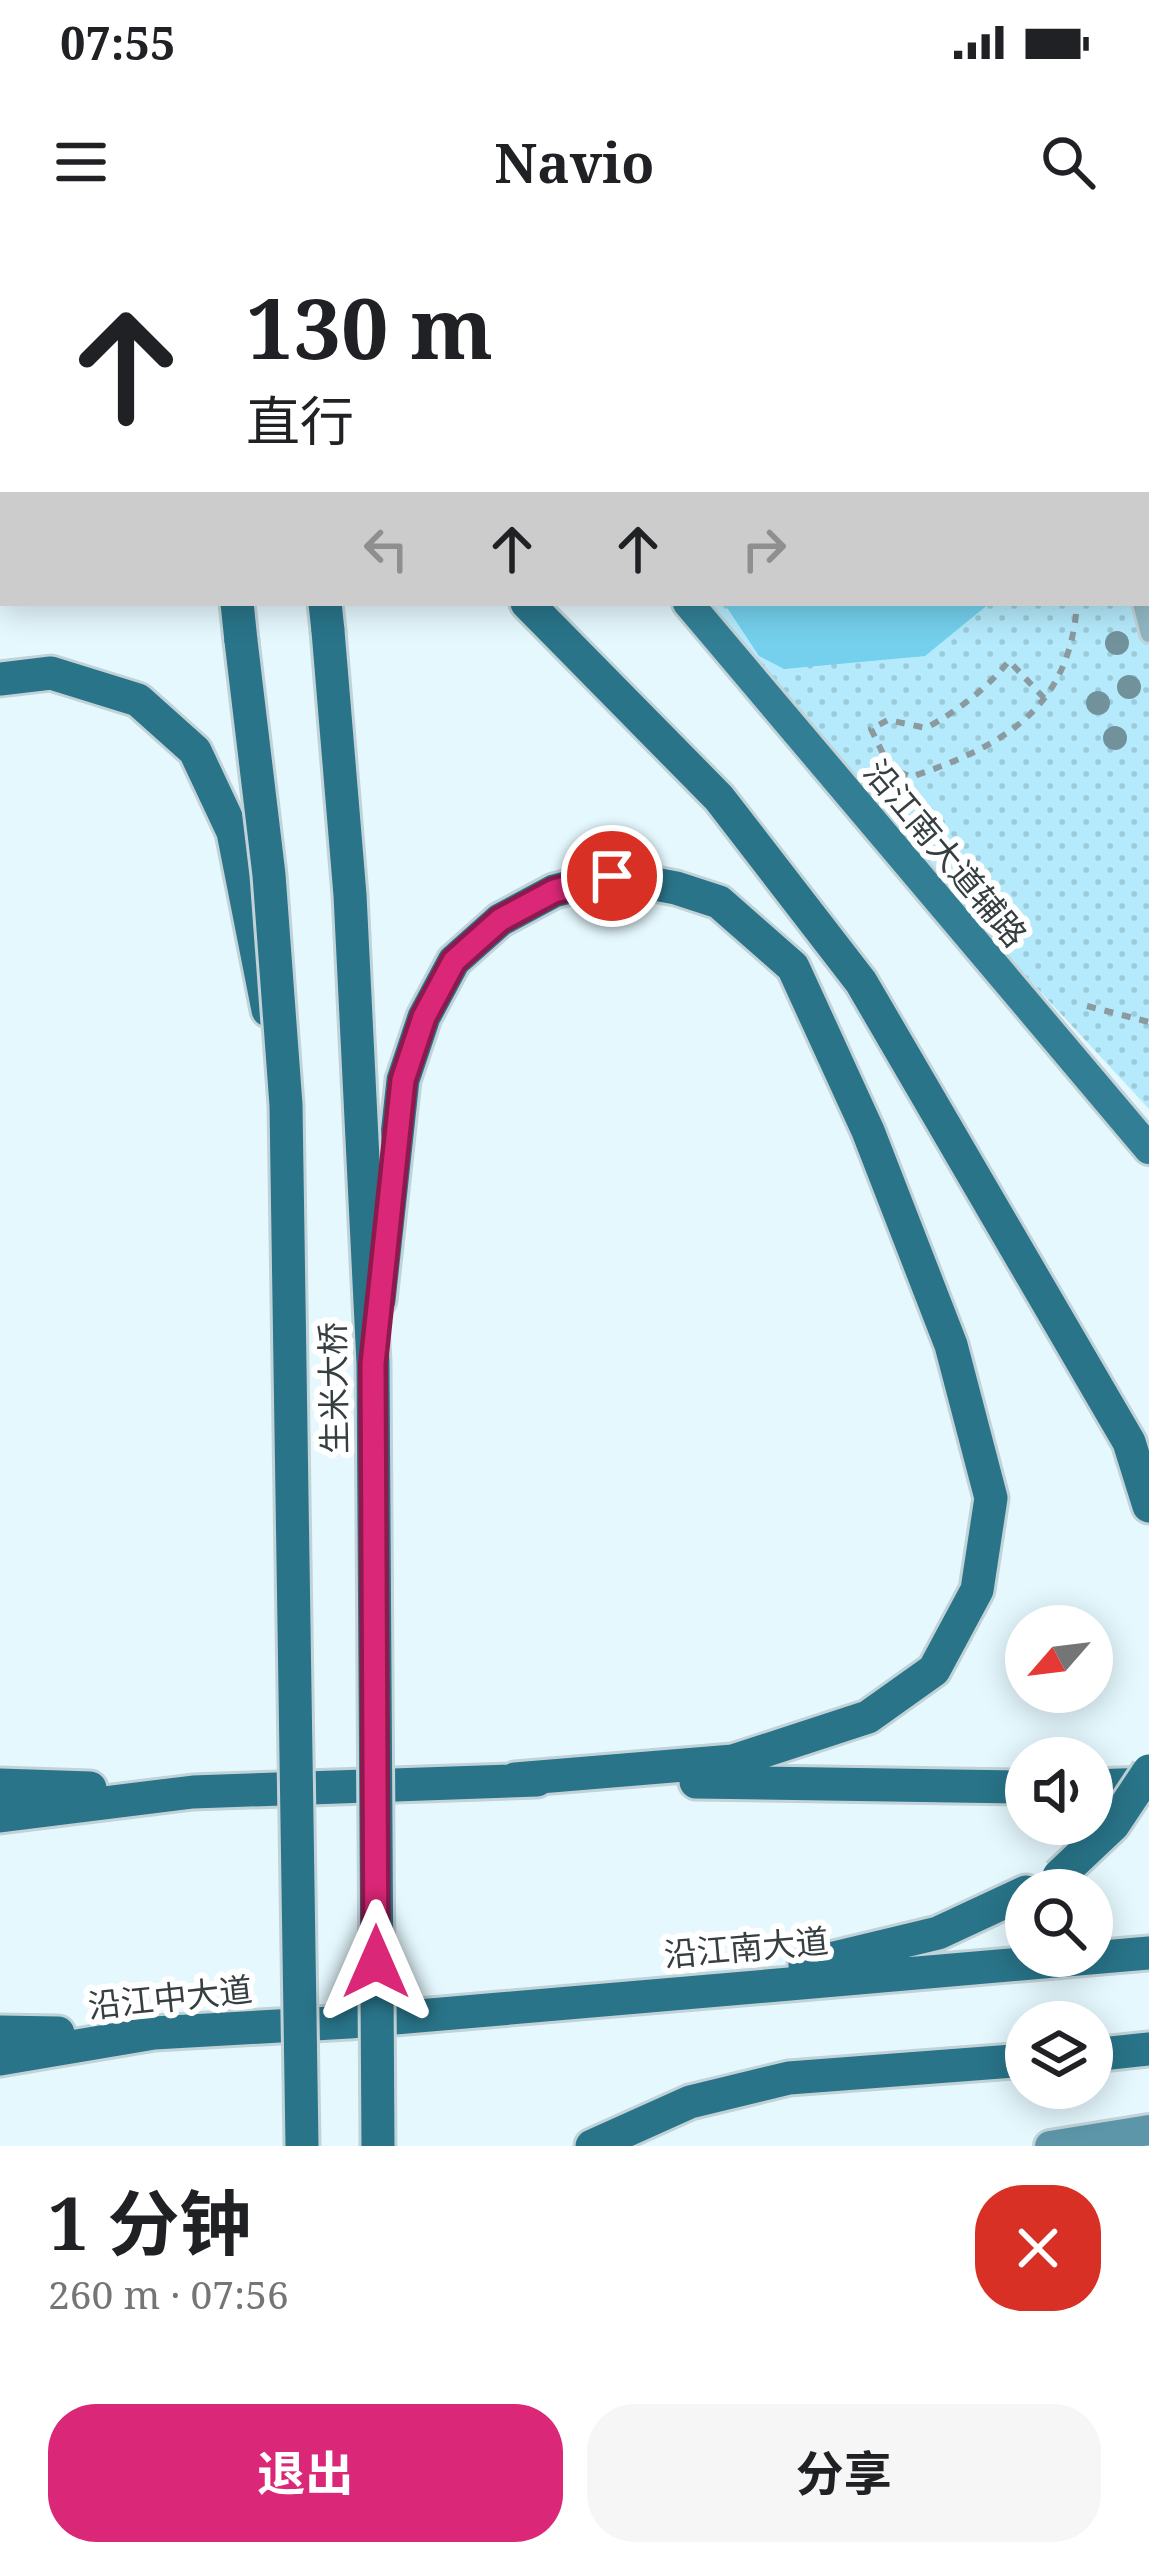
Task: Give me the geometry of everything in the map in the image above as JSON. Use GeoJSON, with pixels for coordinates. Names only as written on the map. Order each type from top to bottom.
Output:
{"type":"FeatureCollection","features":[{"type":"Feature","properties":{"kind":"highway","name":"生米大桥"},"geometry":{"type":"LineString","coordinates":[[237,606],[269,875],[286,1105],[302,2146]]}},
{"type":"Feature","properties":{"kind":"highway"},"geometry":{"type":"LineString","coordinates":[[530,606],[719,798],[860,982],[1129,1442],[1149,1506]]}},
{"type":"Feature","properties":{"kind":"highway","name":"生米大桥"},"geometry":{"type":"LineString","coordinates":[[326,617],[350,896],[373,1364],[378,2146]]}},
{"type":"Feature","properties":{"kind":"highway"},"geometry":{"type":"LineString","coordinates":[[0,679],[51,673],[138,700],[195,751],[233,832],[286,1105]]}},
{"type":"Feature","properties":{"kind":"highway"},"geometry":{"type":"LineString","coordinates":[[0,1785],[193,1792],[515,1779],[734,1761],[868,1717],[934,1670],[976,1590],[991,1498],[951,1345],[868,1131],[793,967],[718,902],[612,876],[554,891],[500,920],[454,961],[424,1017],[403,1080],[373,1364]]}},
{"type":"Feature","properties":{"kind":"highway"},"geometry":{"type":"LineString","coordinates":[[1040,1288],[1149,1429]]}},
{"type":"Feature","properties":{"kind":"highway"},"geometry":{"type":"LineString","coordinates":[[1059,1869],[1113,1825],[1149,1771]]}},
{"type":"Feature","properties":{"kind":"highway"},"geometry":{"type":"LineString","coordinates":[[515,1779],[1005,1787]]}},
{"type":"Feature","properties":{"kind":"highway"},"geometry":{"type":"LineString","coordinates":[[1113,1785],[1149,1784]]}},
{"type":"Feature","properties":{"kind":"highway"},"geometry":{"type":"LineString","coordinates":[[0,1816],[193,1792]]}},
{"type":"Feature","properties":{"kind":"highway"},"geometry":{"type":"LineString","coordinates":[[704,1990],[938,1933],[1005,1902]]}},
{"type":"Feature","properties":{"kind":"highway","name":"沿江南大道"},"geometry":{"type":"LineString","coordinates":[[350,2022],[1149,1953]]}},
{"type":"Feature","properties":{"kind":"highway","name":"沿江中大道"},"geometry":{"type":"LineString","coordinates":[[0,2059],[154,2033],[350,2022]]}},
{"type":"Feature","properties":{"kind":"highway"},"geometry":{"type":"LineString","coordinates":[[0,2032],[154,2033]]}},
{"type":"Feature","properties":{"kind":"highway"},"geometry":{"type":"LineString","coordinates":[[1113,2053],[1149,2050]]}},
{"type":"Feature","properties":{"kind":"highway"},"geometry":{"type":"LineString","coordinates":[[592,2146],[690,2102],[789,2078],[1005,2062]]}},
{"type":"Feature","properties":{"kind":"main road","name":"沿江南大道辅路"},"geometry":{"type":"LineString","coordinates":[[691,606],[1149,1149]]}},
{"type":"Feature","properties":{"kind":"main road"},"geometry":{"type":"LineString","coordinates":[[1050,2146],[1149,2130]]}},
{"type":"Feature","properties":{"kind":"path"},"geometry":{"type":"LineString","coordinates":[[1044,698],[1009,661],[961,709],[926,728],[887,720],[871,729],[890,768],[911,777],[956,762],[1007,735],[1044,698],[1066,665],[1077,606]]}},
{"type":"Feature","properties":{"kind":"path"},"geometry":{"type":"LineString","coordinates":[[1087,1006],[1149,1022]]}},
{"type":"Feature","properties":{"kind":"shaded area"},"geometry":{"type":"Polygon","coordinates":[[[711,606],[1149,606],[1149,1109],[913,854],[711,606]]]}},
{"type":"Feature","properties":{"kind":"shaded area"},"geometry":{"type":"Polygon","coordinates":[[[726,606],[986,606],[925,656],[784,669],[759,656],[726,606]]]}},
{"type":"Feature","properties":{"kind":"route"},"geometry":{"type":"LineString","coordinates":[[376,1962],[373,1364],[403,1080],[424,1017],[454,961],[500,920],[554,891],[612,876]]}}]}
